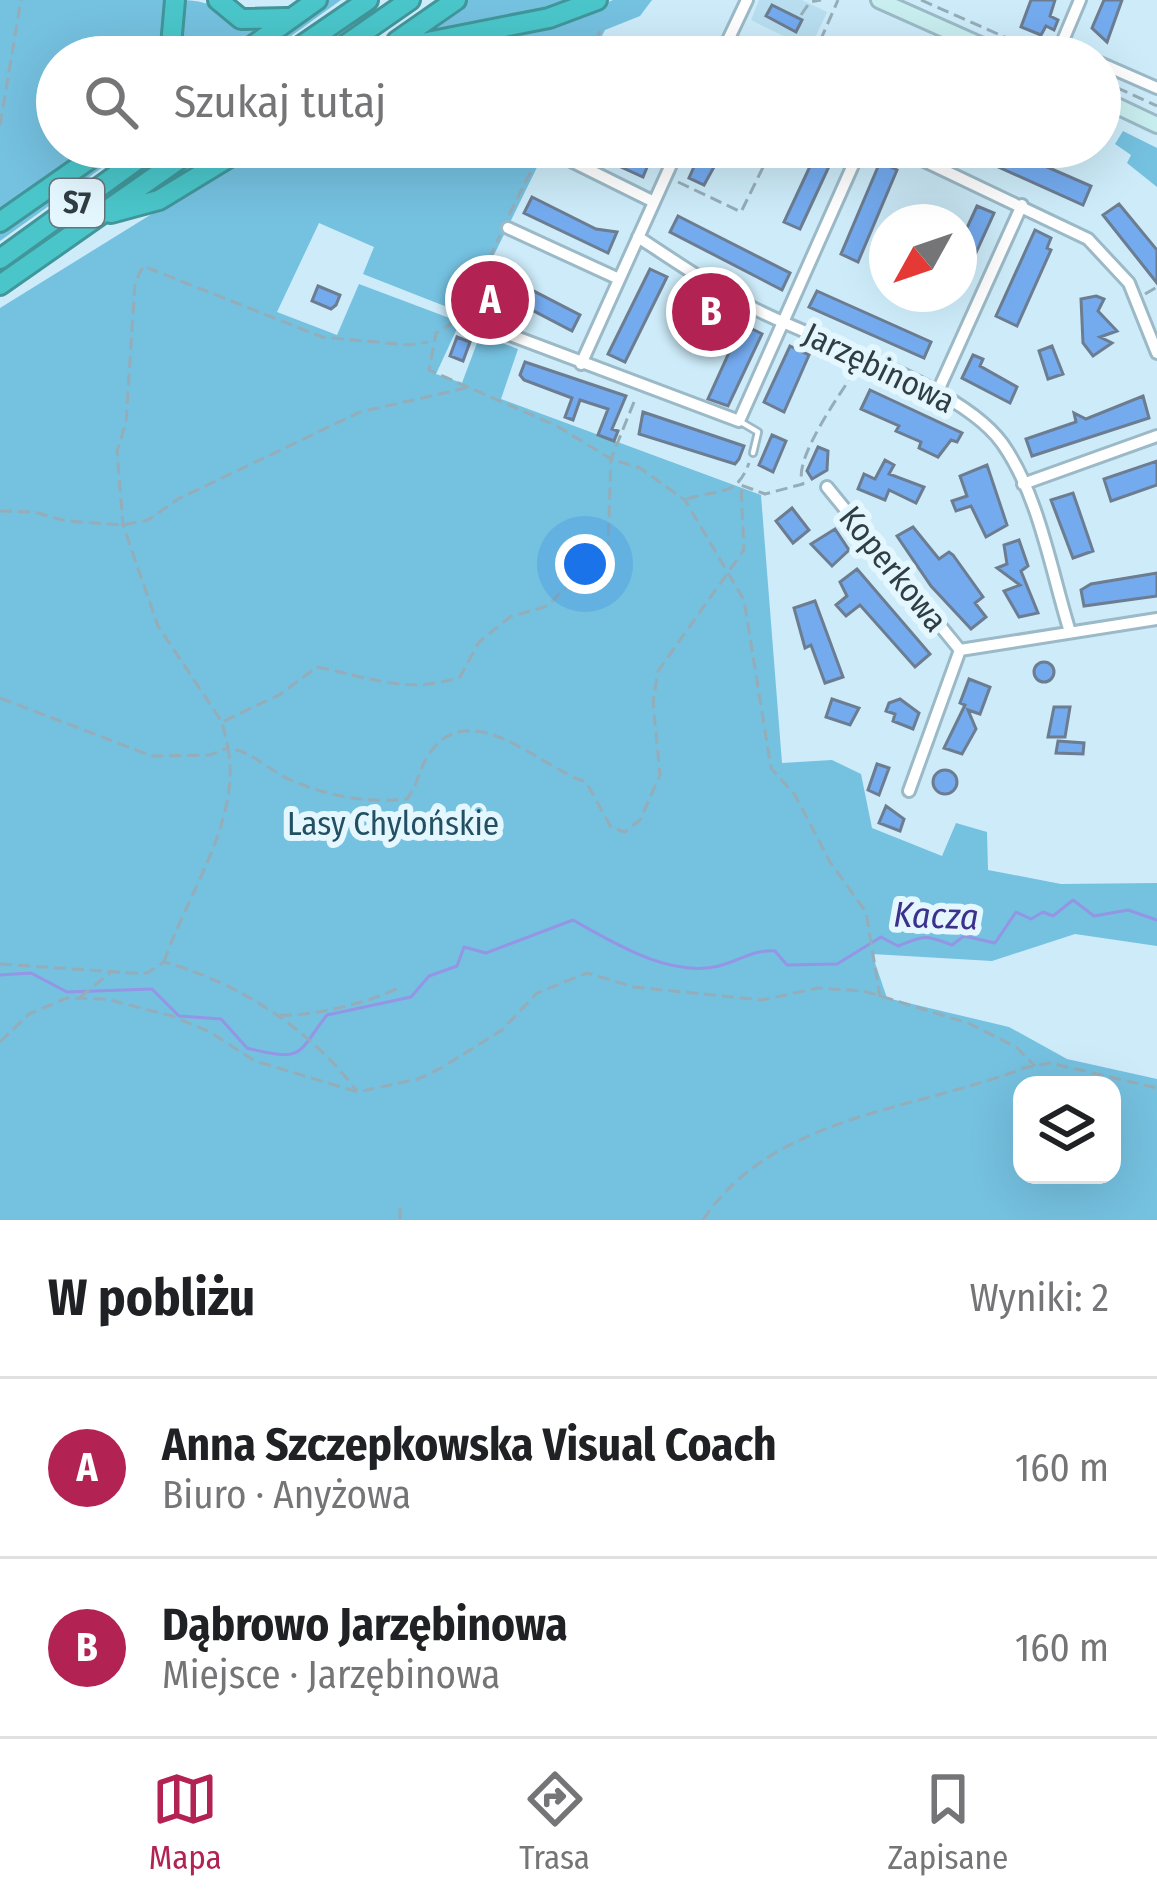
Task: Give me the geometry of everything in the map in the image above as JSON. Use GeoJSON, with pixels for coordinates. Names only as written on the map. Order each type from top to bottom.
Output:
{"type":"FeatureCollection","features":[{"type":"Feature","properties":{"kind":"highway"},"geometry":{"type":"LineString","coordinates":[[172,36],[175,0]]}},
{"type":"Feature","properties":{"kind":"highway"},"geometry":{"type":"LineString","coordinates":[[218,0],[241,20],[292,18]]}},
{"type":"Feature","properties":{"kind":"highway"},"geometry":{"type":"LineString","coordinates":[[267,36],[317,0]]}},
{"type":"Feature","properties":{"kind":"highway"},"geometry":{"type":"LineString","coordinates":[[316,36],[368,0]]}},
{"type":"Feature","properties":{"kind":"highway"},"geometry":{"type":"LineString","coordinates":[[358,36],[410,0]]}},
{"type":"Feature","properties":{"kind":"highway"},"geometry":{"type":"LineString","coordinates":[[404,36],[455,0]]}},
{"type":"Feature","properties":{"kind":"highway"},"geometry":{"type":"LineString","coordinates":[[464,36],[549,18],[597,0]]}},
{"type":"Feature","properties":{"kind":"highway"},"geometry":{"type":"LineString","coordinates":[[0,222],[77,168]]}},
{"type":"Feature","properties":{"kind":"highway","name":"S7"},"geometry":{"type":"LineString","coordinates":[[0,259],[126,168]]}},
{"type":"Feature","properties":{"kind":"highway"},"geometry":{"type":"LineString","coordinates":[[94,217],[165,168]]}},
{"type":"Feature","properties":{"kind":"highway","name":"S7"},"geometry":{"type":"LineString","coordinates":[[0,285],[94,217],[159,200],[212,168]]}},
{"type":"Feature","properties":{"kind":"street"},"geometry":{"type":"LineString","coordinates":[[730,36],[747,0]]}},
{"type":"Feature","properties":{"kind":"street"},"geometry":{"type":"LineString","coordinates":[[879,0],[960,36]]}},
{"type":"Feature","properties":{"kind":"street"},"geometry":{"type":"LineString","coordinates":[[1064,36],[1080,0]]}},
{"type":"Feature","properties":{"kind":"street"},"geometry":{"type":"LineString","coordinates":[[1121,72],[1157,88]]}},
{"type":"Feature","properties":{"kind":"street"},"geometry":{"type":"LineString","coordinates":[[1121,108],[1157,125]]}},
{"type":"Feature","properties":{"kind":"street"},"geometry":{"type":"LineString","coordinates":[[585,168],[654,202]]}},
{"type":"Feature","properties":{"kind":"street"},"geometry":{"type":"LineString","coordinates":[[581,364],[670,168]]}},
{"type":"Feature","properties":{"kind":"street"},"geometry":{"type":"LineString","coordinates":[[464,318],[739,421],[852,168]]}},
{"type":"Feature","properties":{"kind":"street"},"geometry":{"type":"LineString","coordinates":[[942,168],[1088,239],[1138,297],[1157,353]]}},
{"type":"Feature","properties":{"kind":"street"},"geometry":{"type":"LineString","coordinates":[[938,393],[1022,205]]}},
{"type":"Feature","properties":{"kind":"street"},"geometry":{"type":"LineString","coordinates":[[508,228],[619,279]]}},
{"type":"Feature","properties":{"kind":"street","name":"Jarzębinowa"},"geometry":{"type":"LineString","coordinates":[[638,237],[784,323],[938,393],[991,429],[1023,484],[1070,632]]}},
{"type":"Feature","properties":{"kind":"street"},"geometry":{"type":"LineString","coordinates":[[1023,484],[1157,436]]}},
{"type":"Feature","properties":{"kind":"street","name":"Koperkowa"},"geometry":{"type":"LineString","coordinates":[[827,487],[960,650]]}},
{"type":"Feature","properties":{"kind":"street","name":"Koperkowa"},"geometry":{"type":"LineString","coordinates":[[960,650],[1157,619]]}},
{"type":"Feature","properties":{"kind":"street","name":"Koperkowa"},"geometry":{"type":"LineString","coordinates":[[909,790],[960,650]]}},
{"type":"Feature","properties":{"kind":"lane"},"geometry":{"type":"LineString","coordinates":[[739,421],[758,432],[753,453]]}},
{"type":"Feature","properties":{"kind":"path"},"geometry":{"type":"LineString","coordinates":[[0,124],[21,0]]}},
{"type":"Feature","properties":{"kind":"path"},"geometry":{"type":"LineString","coordinates":[[801,15],[810,2],[820,0]]}},
{"type":"Feature","properties":{"kind":"path"},"geometry":{"type":"LineString","coordinates":[[823,36],[838,0]]}},
{"type":"Feature","properties":{"kind":"path"},"geometry":{"type":"LineString","coordinates":[[921,0],[1013,36]]}},
{"type":"Feature","properties":{"kind":"path"},"geometry":{"type":"LineString","coordinates":[[598,36],[600,32]]}},
{"type":"Feature","properties":{"kind":"path"},"geometry":{"type":"LineString","coordinates":[[1121,90],[1157,106]]}},
{"type":"Feature","properties":{"kind":"path"},"geometry":{"type":"LineString","coordinates":[[666,176],[741,212],[763,168]]}},
{"type":"Feature","properties":{"kind":"path"},"geometry":{"type":"LineString","coordinates":[[0,964],[147,973],[164,962],[220,832],[230,788],[222,722],[158,626],[123,525],[117,451],[126,423],[135,283],[142,266],[322,337],[408,345],[433,341],[464,318]]}},
{"type":"Feature","properties":{"kind":"path"},"geometry":{"type":"LineString","coordinates":[[1138,297],[1157,287]]}},
{"type":"Feature","properties":{"kind":"path"},"geometry":{"type":"LineString","coordinates":[[426,379],[433,341]]}},
{"type":"Feature","properties":{"kind":"path"},"geometry":{"type":"LineString","coordinates":[[827,487],[812,491],[803,484],[798,468],[863,358]]}},
{"type":"Feature","properties":{"kind":"path"},"geometry":{"type":"LineString","coordinates":[[429,370],[557,426],[610,459],[640,468],[685,500],[744,600],[755,644],[771,768],[795,795],[830,862],[866,912],[880,997]]}},
{"type":"Feature","properties":{"kind":"path"},"geometry":{"type":"LineString","coordinates":[[222,722],[279,695],[316,667],[391,687],[432,687],[460,677],[479,642],[511,617],[547,606],[608,546],[610,459],[641,385]]}},
{"type":"Feature","properties":{"kind":"path"},"geometry":{"type":"LineString","coordinates":[[0,511],[123,525],[148,520],[215,480],[360,412],[468,388]]}},
{"type":"Feature","properties":{"kind":"path"},"geometry":{"type":"LineString","coordinates":[[0,698],[152,755],[242,750],[293,782],[355,802],[407,800],[428,755],[447,738],[478,729],[508,739],[560,774],[586,782],[611,827],[625,832],[640,820],[660,775],[653,702],[658,671],[744,550],[741,485],[753,453]]}},
{"type":"Feature","properties":{"kind":"path"},"geometry":{"type":"LineString","coordinates":[[685,500],[741,485],[765,494],[803,484]]}},
{"type":"Feature","properties":{"kind":"path"},"geometry":{"type":"LineString","coordinates":[[164,962],[209,975],[278,1015],[327,1053],[358,1092]]}},
{"type":"Feature","properties":{"kind":"path"},"geometry":{"type":"LineString","coordinates":[[0,1042],[28,1014],[79,998],[112,971]]}},
{"type":"Feature","properties":{"kind":"path"},"geometry":{"type":"LineString","coordinates":[[79,998],[172,1016],[210,1032],[255,1061],[358,1092],[418,1079],[479,1047],[536,993],[576,974],[634,986],[762,1000],[818,988],[880,997],[1001,1039],[1035,1066]]}},
{"type":"Feature","properties":{"kind":"path"},"geometry":{"type":"LineString","coordinates":[[278,1015],[304,1017],[336,1004],[371,1002],[398,988]]}},
{"type":"Feature","properties":{"kind":"path"},"geometry":{"type":"LineString","coordinates":[[703,1220],[746,1174],[811,1136],[1035,1066],[1050,1063],[1157,1088]]}},
{"type":"Feature","properties":{"kind":"path"},"geometry":{"type":"LineString","coordinates":[[400,1208],[400,1220]]}},
{"type":"Feature","properties":{"kind":"shaded area"},"geometry":{"type":"Polygon","coordinates":[[[759,0],[802,0],[827,12],[816,36],[784,36],[751,20],[759,0]]]}},
{"type":"Feature","properties":{"kind":"green space"},"geometry":{"type":"Polygon","coordinates":[[[0,0],[169,0],[166,36],[36,36],[36,168],[63,168],[0,213],[0,0]]]}},
{"type":"Feature","properties":{"kind":"green space"},"geometry":{"type":"Polygon","coordinates":[[[180,0],[215,7],[264,31],[257,36],[177,36],[180,0]]]}},
{"type":"Feature","properties":{"kind":"green space"},"geometry":{"type":"Polygon","coordinates":[[[326,0],[341,0],[291,36],[275,36],[326,0]]]}},
{"type":"Feature","properties":{"kind":"green space"},"geometry":{"type":"Polygon","coordinates":[[[465,0],[580,0],[419,36],[465,0]]]}},
{"type":"Feature","properties":{"kind":"green space"},"geometry":{"type":"Polygon","coordinates":[[[613,0],[652,0],[640,16],[605,30],[602,36],[500,36],[554,25],[613,0]]]}},
{"type":"Feature","properties":{"kind":"green space"},"geometry":{"type":"Polygon","coordinates":[[[1123,131],[1157,148],[1157,187],[1127,163],[1131,155],[1121,148],[1123,131]]]}},
{"type":"Feature","properties":{"kind":"green space"},"geometry":{"type":"Polygon","coordinates":[[[89,168],[102,168],[0,241],[0,231],[89,168]]]}},
{"type":"Feature","properties":{"kind":"green space"},"geometry":{"type":"Polygon","coordinates":[[[142,168],[151,168],[0,274],[0,267],[142,168]]]}},
{"type":"Feature","properties":{"kind":"green space","name":"Lasy Chylońskie"},"geometry":{"type":"Polygon","coordinates":[[[226,168],[537,168],[465,314],[363,274],[374,247],[319,223],[277,312],[337,335],[359,284],[460,322],[436,374],[462,383],[480,335],[518,349],[501,399],[761,495],[782,763],[832,760],[861,774],[872,828],[942,856],[956,823],[987,832],[988,870],[1061,884],[1157,883],[1157,946],[1075,934],[992,961],[872,954],[887,998],[1009,1027],[1067,1059],[1157,1079],[1157,1220],[0,1220],[0,308],[226,168]]]}},
{"type":"Feature","properties":{"kind":"building"},"geometry":{"type":"Polygon","coordinates":[[[1031,0],[1055,0],[1050,16],[1058,20],[1054,30],[1046,26],[1041,35],[1021,27],[1031,0]]]}},
{"type":"Feature","properties":{"kind":"building"},"geometry":{"type":"Polygon","coordinates":[[[1104,0],[1122,0],[1109,36],[1101,36],[1092,28],[1104,0]]]}},
{"type":"Feature","properties":{"kind":"building"},"geometry":{"type":"Polygon","coordinates":[[[772,5],[802,20],[796,32],[766,16],[772,5]]]}},
{"type":"Feature","properties":{"kind":"building"},"geometry":{"type":"Polygon","coordinates":[[[623,168],[647,168],[643,177],[623,168]]]}},
{"type":"Feature","properties":{"kind":"building"},"geometry":{"type":"Polygon","coordinates":[[[693,168],[713,168],[704,185],[689,178],[693,168]]]}},
{"type":"Feature","properties":{"kind":"building"},"geometry":{"type":"Polygon","coordinates":[[[809,168],[828,168],[800,229],[784,222],[809,168]]]}},
{"type":"Feature","properties":{"kind":"building"},"geometry":{"type":"Polygon","coordinates":[[[877,168],[893,168],[897,170],[883,204],[869,204],[869,236],[858,262],[841,254],[877,168]]]}},
{"type":"Feature","properties":{"kind":"building"},"geometry":{"type":"Polygon","coordinates":[[[1001,168],[1049,168],[1091,186],[1083,205],[1001,168]]]}},
{"type":"Feature","properties":{"kind":"building"},"geometry":{"type":"Polygon","coordinates":[[[532,197],[596,229],[617,232],[608,253],[524,213],[532,197]]]}},
{"type":"Feature","properties":{"kind":"building"},"geometry":{"type":"Polygon","coordinates":[[[1119,204],[1157,250],[1157,283],[1103,215],[1119,204]]]}},
{"type":"Feature","properties":{"kind":"building"},"geometry":{"type":"Polygon","coordinates":[[[977,206],[994,213],[977,250],[977,206]]]}},
{"type":"Feature","properties":{"kind":"building"},"geometry":{"type":"Polygon","coordinates":[[[678,216],[790,273],[782,290],[670,232],[678,216]]]}},
{"type":"Feature","properties":{"kind":"building"},"geometry":{"type":"Polygon","coordinates":[[[1035,230],[1051,238],[1047,248],[1051,250],[1017,326],[996,316],[1035,230]]]}},
{"type":"Feature","properties":{"kind":"building"},"geometry":{"type":"Polygon","coordinates":[[[650,269],[667,277],[625,362],[608,354],[650,269]]]}},
{"type":"Feature","properties":{"kind":"building"},"geometry":{"type":"Polygon","coordinates":[[[497,272],[580,315],[572,331],[490,288],[497,272]]]}},
{"type":"Feature","properties":{"kind":"building"},"geometry":{"type":"Polygon","coordinates":[[[318,286],[340,295],[331,309],[312,301],[318,286]]]}},
{"type":"Feature","properties":{"kind":"building"},"geometry":{"type":"Polygon","coordinates":[[[817,291],[931,342],[924,358],[809,307],[817,291]]]}},
{"type":"Feature","properties":{"kind":"building"},"geometry":{"type":"Polygon","coordinates":[[[1081,299],[1104,299],[1098,311],[1117,331],[1100,337],[1112,343],[1093,356],[1083,343],[1081,299]]]}},
{"type":"Feature","properties":{"kind":"building"},"geometry":{"type":"Polygon","coordinates":[[[742,324],[762,334],[728,406],[708,399],[742,324]]]}},
{"type":"Feature","properties":{"kind":"building"},"geometry":{"type":"Polygon","coordinates":[[[457,337],[470,342],[463,361],[450,356],[457,337]]]}},
{"type":"Feature","properties":{"kind":"building"},"geometry":{"type":"Polygon","coordinates":[[[790,346],[809,355],[784,412],[764,402],[790,346]]]}},
{"type":"Feature","properties":{"kind":"building"},"geometry":{"type":"Polygon","coordinates":[[[1052,346],[1063,374],[1048,379],[1039,351],[1052,346]]]}},
{"type":"Feature","properties":{"kind":"building"},"geometry":{"type":"Polygon","coordinates":[[[973,355],[983,359],[980,366],[1017,387],[1010,403],[962,378],[973,355]]]}},
{"type":"Feature","properties":{"kind":"building"},"geometry":{"type":"Polygon","coordinates":[[[525,362],[626,396],[612,429],[618,431],[614,441],[598,435],[608,409],[580,400],[573,420],[565,417],[572,398],[524,380],[520,375],[525,362]]]}},
{"type":"Feature","properties":{"kind":"building"},"geometry":{"type":"Polygon","coordinates":[[[870,390],[962,433],[938,457],[919,448],[921,442],[896,431],[899,426],[861,409],[870,390]]]}},
{"type":"Feature","properties":{"kind":"building"},"geometry":{"type":"Polygon","coordinates":[[[1143,396],[1149,418],[1032,456],[1026,439],[1076,422],[1074,413],[1086,419],[1143,396]]]}},
{"type":"Feature","properties":{"kind":"building"},"geometry":{"type":"Polygon","coordinates":[[[643,412],[744,446],[739,459],[735,464],[639,434],[643,412]]]}},
{"type":"Feature","properties":{"kind":"building"},"geometry":{"type":"Polygon","coordinates":[[[772,435],[786,441],[773,472],[759,465],[772,435]]]}},
{"type":"Feature","properties":{"kind":"building"},"geometry":{"type":"Polygon","coordinates":[[[818,447],[828,451],[827,470],[812,479],[807,471],[818,447]]]}},
{"type":"Feature","properties":{"kind":"building"},"geometry":{"type":"Polygon","coordinates":[[[885,460],[894,465],[889,474],[924,487],[916,503],[889,490],[885,500],[858,489],[864,474],[875,479],[885,460]]]}},
{"type":"Feature","properties":{"kind":"building"},"geometry":{"type":"Polygon","coordinates":[[[1157,461],[1157,485],[1111,501],[1104,479],[1157,461]]]}},
{"type":"Feature","properties":{"kind":"building"},"geometry":{"type":"Polygon","coordinates":[[[987,465],[1007,525],[986,537],[971,506],[956,511],[952,501],[967,496],[960,476],[987,465]]]}},
{"type":"Feature","properties":{"kind":"building"},"geometry":{"type":"Polygon","coordinates":[[[1073,493],[1093,551],[1073,558],[1051,500],[1073,493]]]}},
{"type":"Feature","properties":{"kind":"building"},"geometry":{"type":"Polygon","coordinates":[[[792,508],[809,530],[793,543],[776,521],[792,508]]]}},
{"type":"Feature","properties":{"kind":"building"},"geometry":{"type":"Polygon","coordinates":[[[913,527],[939,559],[949,552],[953,555],[983,597],[975,603],[986,617],[971,629],[931,586],[897,536],[913,527]]]}},
{"type":"Feature","properties":{"kind":"building"},"geometry":{"type":"Polygon","coordinates":[[[835,529],[849,550],[832,566],[811,544],[835,529]]]}},
{"type":"Feature","properties":{"kind":"building"},"geometry":{"type":"Polygon","coordinates":[[[1019,540],[1028,566],[1021,571],[1038,613],[1019,617],[1004,591],[1020,585],[997,568],[1007,564],[1004,545],[1019,540]]]}},
{"type":"Feature","properties":{"kind":"building"},"geometry":{"type":"Polygon","coordinates":[[[857,569],[930,654],[915,667],[860,605],[846,616],[836,605],[847,596],[840,582],[857,569]]]}},
{"type":"Feature","properties":{"kind":"building"},"geometry":{"type":"Polygon","coordinates":[[[1157,573],[1157,596],[1084,606],[1081,590],[1091,584],[1157,573]]]}},
{"type":"Feature","properties":{"kind":"building"},"geometry":{"type":"Polygon","coordinates":[[[815,601],[843,677],[825,683],[811,645],[805,648],[794,608],[815,601]]]}},
{"type":"Feature","properties":{"kind":"building"},"geometry":{"type":"Polygon","coordinates":[[[1044,662],[1054,672],[1044,682],[1034,672],[1044,662]]]}},
{"type":"Feature","properties":{"kind":"building"},"geometry":{"type":"Polygon","coordinates":[[[969,679],[990,687],[980,714],[968,710],[976,729],[962,754],[944,748],[965,705],[960,703],[969,679]]]}},
{"type":"Feature","properties":{"kind":"building"},"geometry":{"type":"Polygon","coordinates":[[[832,699],[859,708],[850,725],[826,717],[832,699]]]}},
{"type":"Feature","properties":{"kind":"building"},"geometry":{"type":"Polygon","coordinates":[[[900,699],[919,713],[913,729],[893,721],[895,714],[886,711],[889,703],[900,699]]]}},
{"type":"Feature","properties":{"kind":"building"},"geometry":{"type":"Polygon","coordinates":[[[1054,707],[1070,707],[1065,737],[1048,737],[1054,707]]]}},
{"type":"Feature","properties":{"kind":"building"},"geometry":{"type":"Polygon","coordinates":[[[1058,741],[1084,743],[1083,754],[1056,753],[1058,741]]]}},
{"type":"Feature","properties":{"kind":"building"},"geometry":{"type":"Polygon","coordinates":[[[877,764],[889,768],[879,795],[868,790],[877,764]]]}},
{"type":"Feature","properties":{"kind":"building"},"geometry":{"type":"Polygon","coordinates":[[[945,770],[954,773],[954,791],[945,794],[936,791],[933,782],[936,773],[945,770]]]}},
{"type":"Feature","properties":{"kind":"building"},"geometry":{"type":"Polygon","coordinates":[[[886,806],[904,819],[900,831],[879,823],[886,806]]]}},
{"type":"Feature","properties":{"kind":"waterway","name":"Kacza"},"geometry":{"type":"LineString","coordinates":[[0,975],[31,973],[67,992],[152,989],[179,1016],[221,1019],[247,1048],[280,1055],[298,1051],[327,1015],[411,997],[429,976],[457,966],[464,947],[486,953],[573,920],[643,956],[700,968],[767,951],[775,951],[787,965],[837,964],[881,937],[898,946],[924,938],[952,945],[964,936],[995,943],[1016,912],[1031,919],[1043,912],[1053,916],[1073,900],[1094,916],[1128,910],[1157,920]]}},
{"type":"Feature","properties":{"kind":"place","name":"Anna Szczepkowska Visual Coach"},"geometry":{"type":"Point","coordinates":[490,300]}},
{"type":"Feature","properties":{"kind":"place","name":"Dąbrowo Jarzębinowa"},"geometry":{"type":"Point","coordinates":[711,312]}}]}
